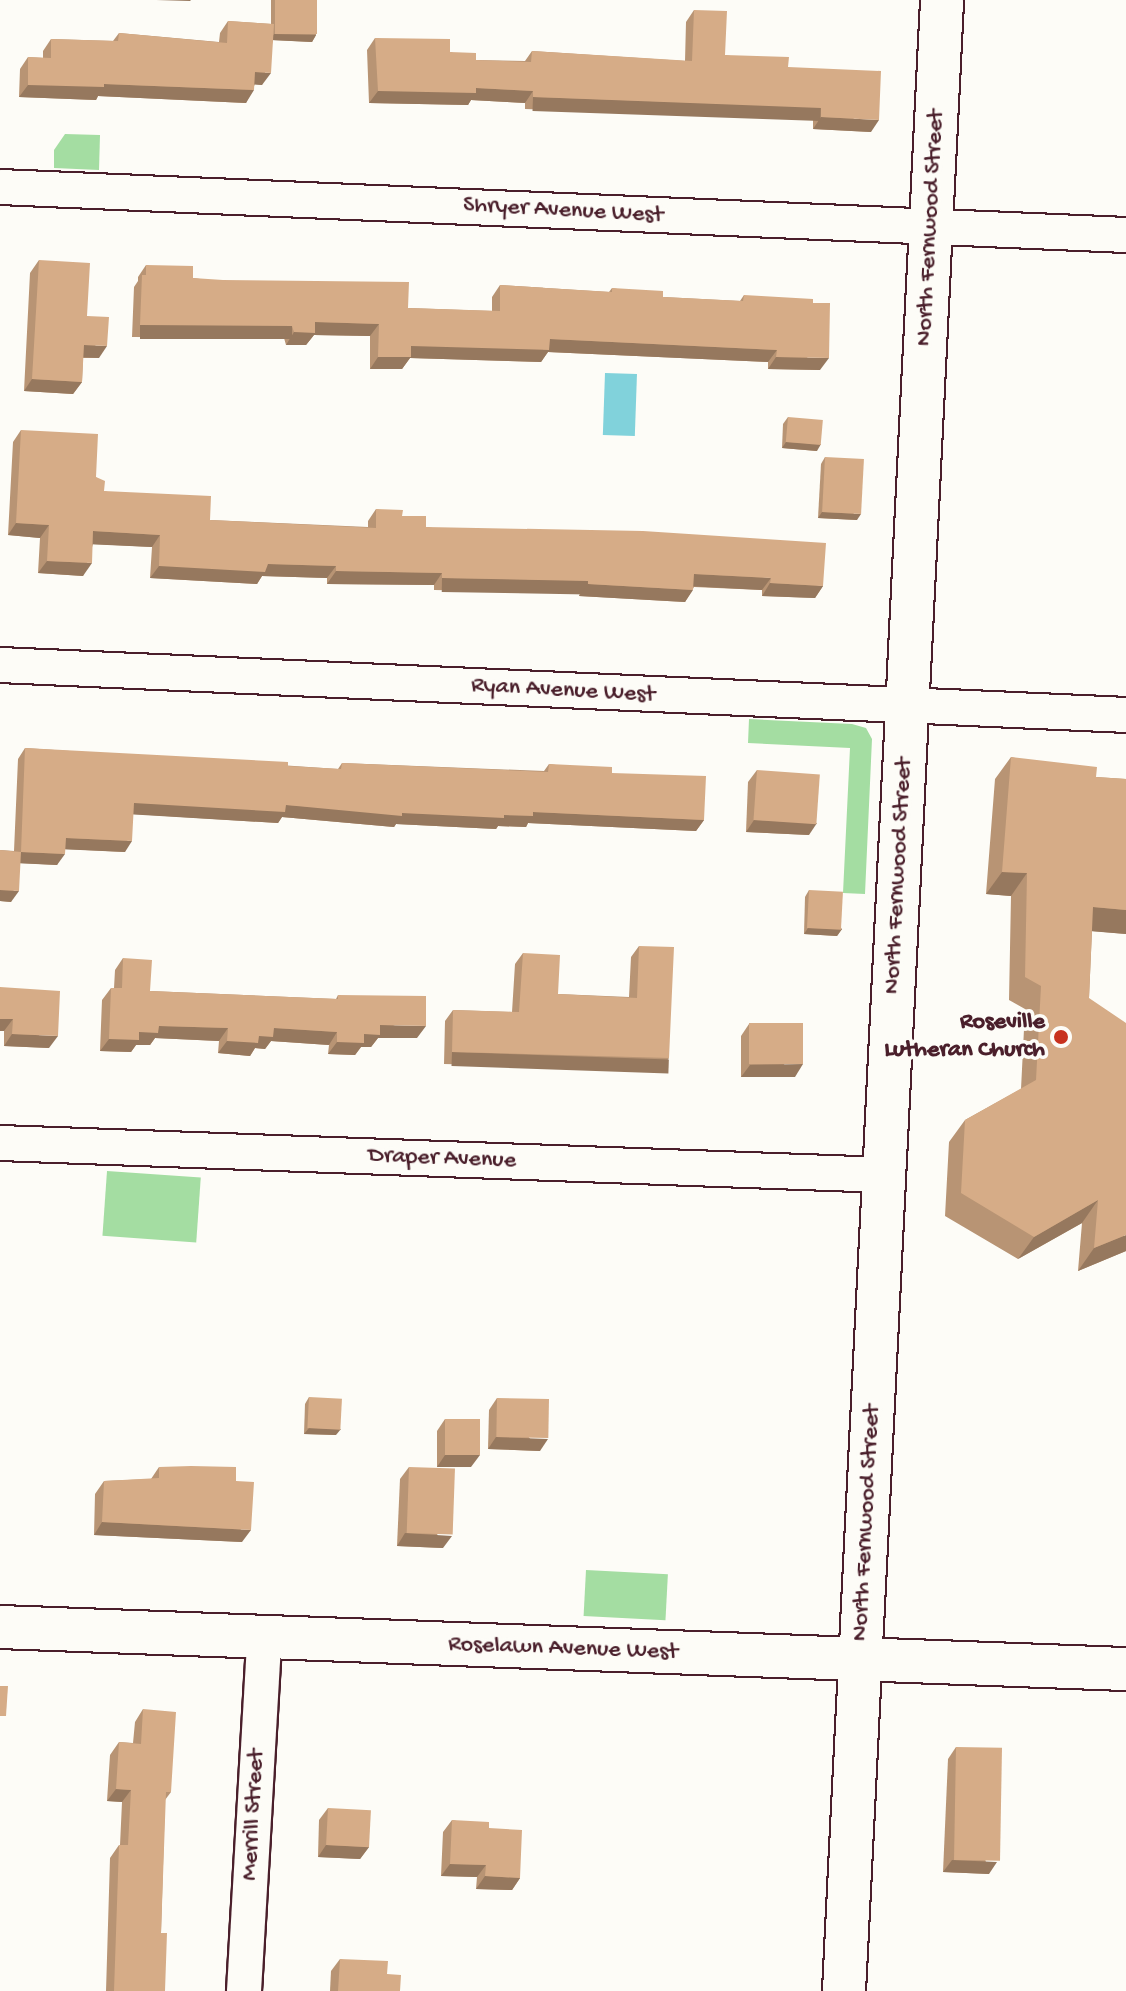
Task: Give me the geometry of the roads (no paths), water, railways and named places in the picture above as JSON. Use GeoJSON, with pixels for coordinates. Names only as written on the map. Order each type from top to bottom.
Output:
{"type":"FeatureCollection","features":[{"type":"Feature","properties":{"kind":"street","name":"North Fernwood Street"},"geometry":{"type":"LineString","coordinates":[[844,1991],[942,0]]}},
{"type":"Feature","properties":{"kind":"street","name":"Shryer Avenue West"},"geometry":{"type":"LineString","coordinates":[[0,187],[1126,235]]}},
{"type":"Feature","properties":{"kind":"street","name":"Ryan Avenue West"},"geometry":{"type":"LineString","coordinates":[[0,665],[1126,715]]}},
{"type":"Feature","properties":{"kind":"street","name":"Draper Avenue"},"geometry":{"type":"LineString","coordinates":[[0,1143],[885,1175]]}},
{"type":"Feature","properties":{"kind":"street","name":"Roselawn Avenue West"},"geometry":{"type":"LineString","coordinates":[[0,1627],[1126,1669]]}},
{"type":"Feature","properties":{"kind":"street","name":"Merrill Street"},"geometry":{"type":"LineString","coordinates":[[244,1991],[264,1639]]}},
{"type":"Feature","properties":{"kind":"water"},"geometry":{"type":"Polygon","coordinates":[[[605,373],[637,374],[635,436],[603,435],[605,373]]]}},
{"type":"Feature","properties":{"kind":"place","name":"Roseville Lutheran Church"},"geometry":{"type":"Point","coordinates":[1061,1037]}}]}
